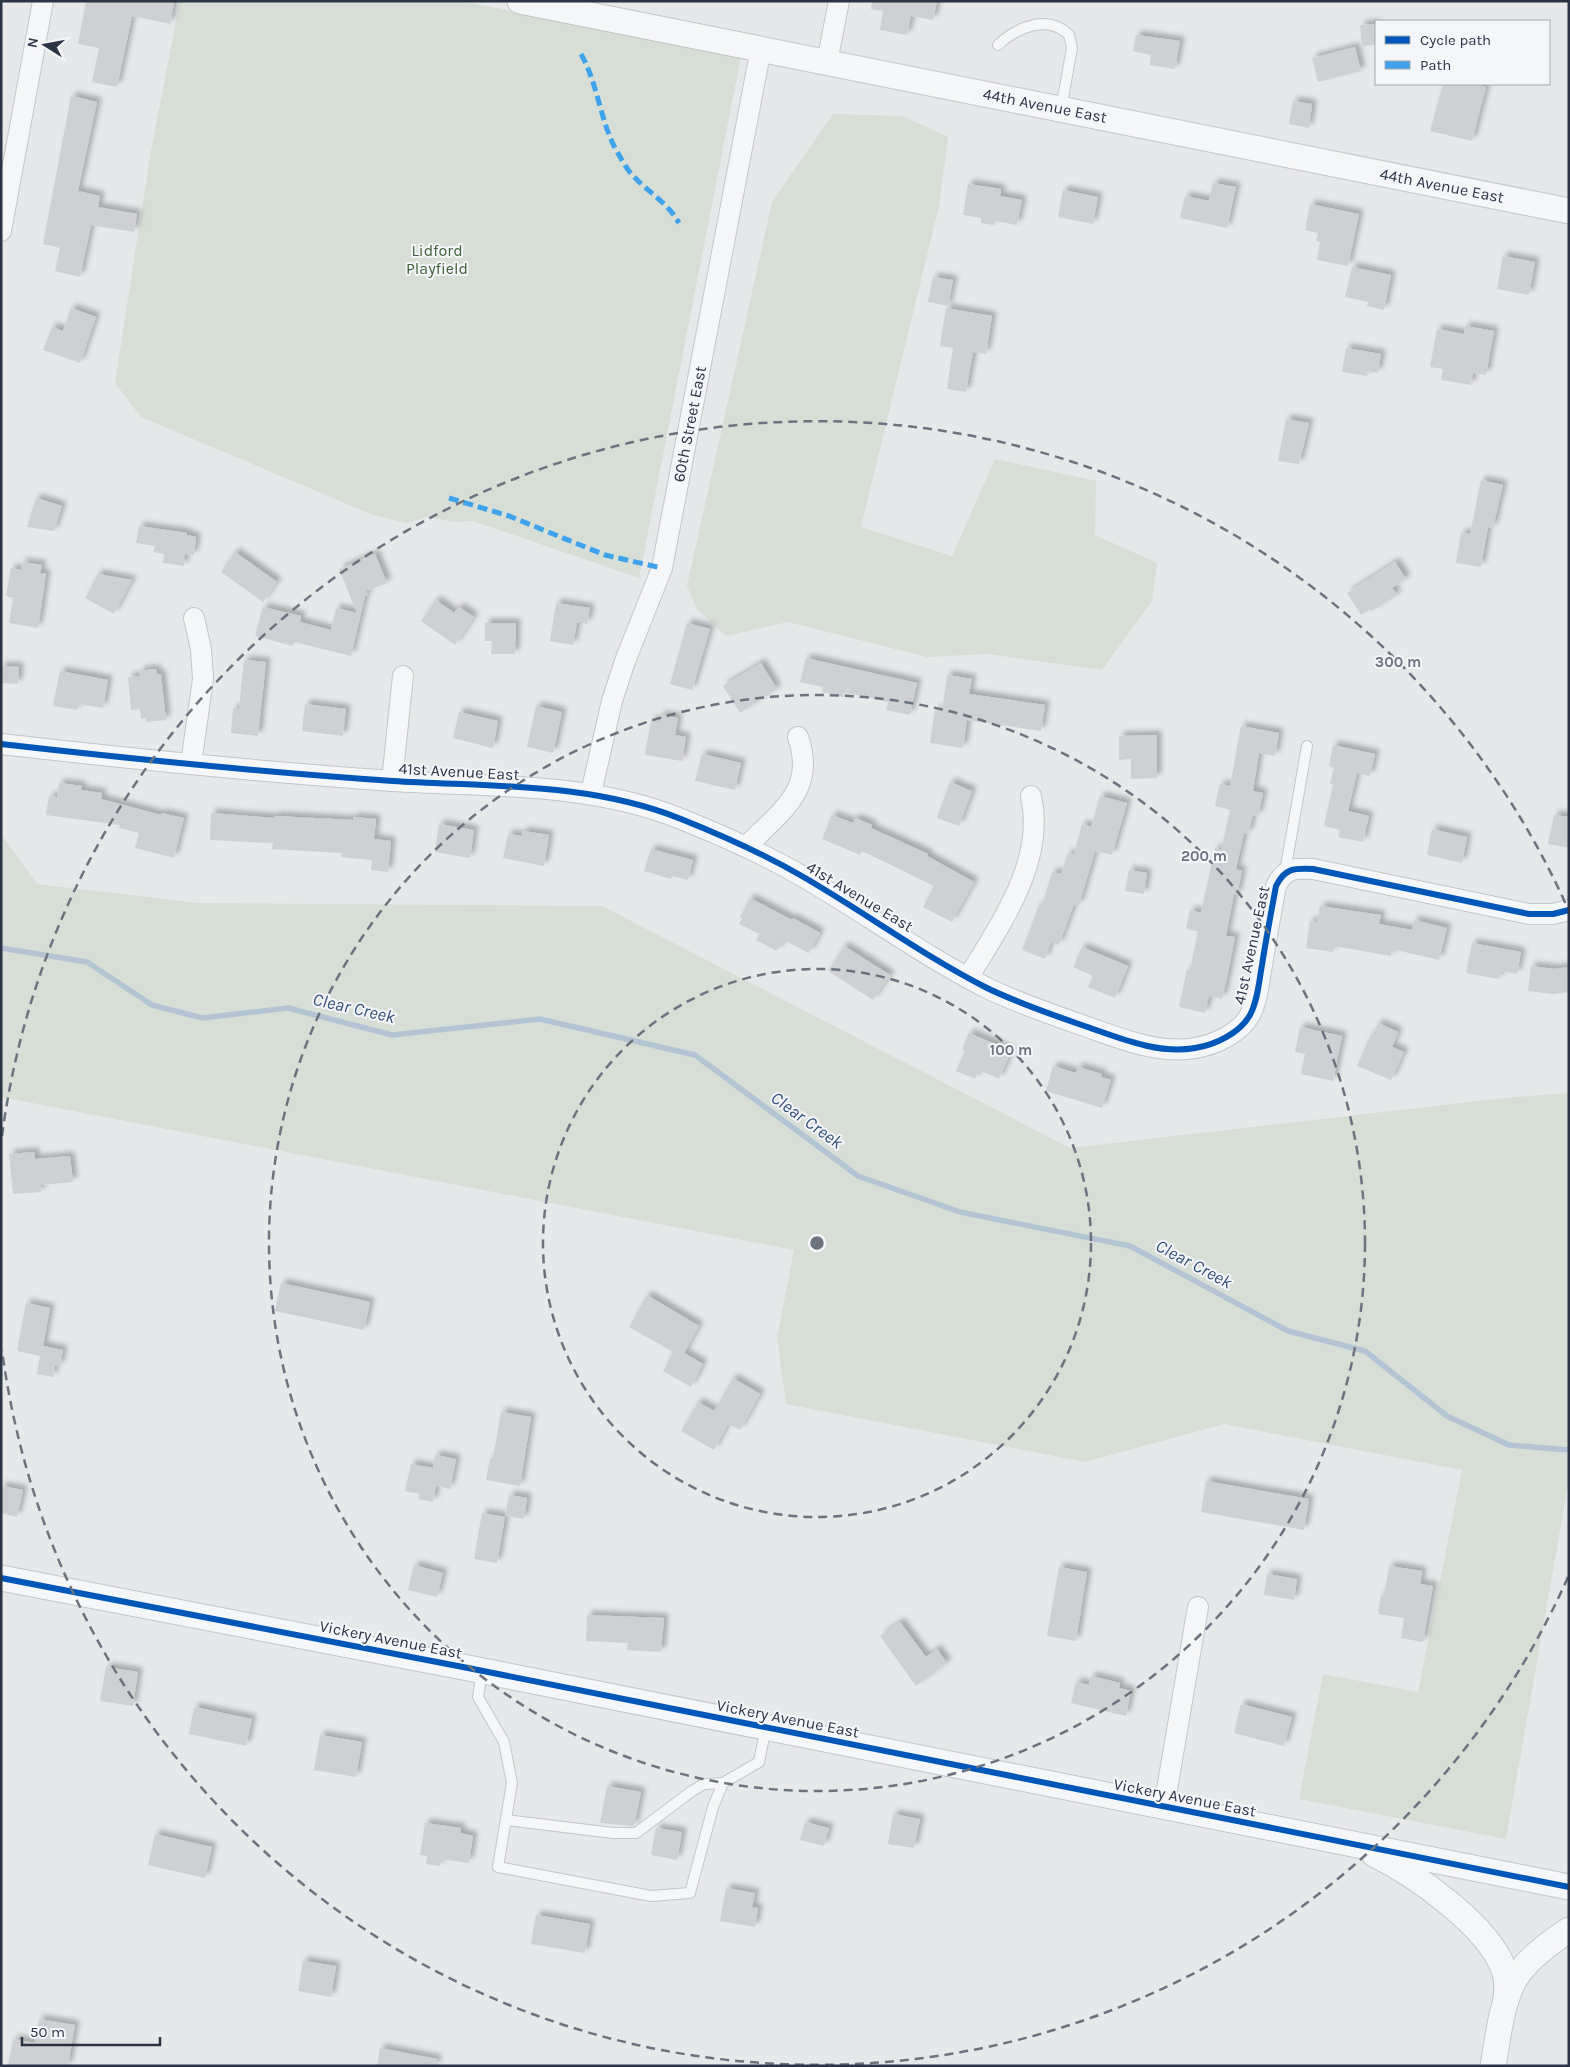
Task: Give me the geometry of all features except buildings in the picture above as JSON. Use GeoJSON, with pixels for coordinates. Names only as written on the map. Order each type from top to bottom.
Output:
{"type":"FeatureCollection","features":[{"type":"Feature","properties":{"kind":"street"},"geometry":{"type":"LineString","coordinates":[[1,231],[43,1]]}},
{"type":"Feature","properties":{"kind":"street","name":"44th Avenue East"},"geometry":{"type":"LineString","coordinates":[[520,1],[584,7],[827,62],[1569,211]]}},
{"type":"Feature","properties":{"kind":"street"},"geometry":{"type":"LineString","coordinates":[[827,62],[839,1]]}},
{"type":"Feature","properties":{"kind":"street","name":"60th Street East"},"geometry":{"type":"LineString","coordinates":[[591,793],[615,693],[662,568],[761,48]]}},
{"type":"Feature","properties":{"kind":"street"},"geometry":{"type":"LineString","coordinates":[[191,764],[203,679],[201,649],[194,618]]}},
{"type":"Feature","properties":{"kind":"street"},"geometry":{"type":"LineString","coordinates":[[392,781],[403,676]]}},
{"type":"Feature","properties":{"kind":"street"},"geometry":{"type":"LineString","coordinates":[[746,847],[795,796],[801,783],[803,752],[798,737]]}},
{"type":"Feature","properties":{"kind":"street","name":"41st Avenue East"},"geometry":{"type":"LineString","coordinates":[[1,744],[191,764],[392,781],[591,793],[661,812],[746,847],[800,875],[968,978],[1024,1004],[1139,1044],[1175,1050],[1193,1049],[1210,1044],[1240,1026],[1250,1015],[1253,1008],[1276,886],[1285,872],[1293,869],[1313,869],[1529,914],[1553,914],[1569,910]]}},
{"type":"Feature","properties":{"kind":"street"},"geometry":{"type":"LineString","coordinates":[[968,978],[1012,903],[1024,871],[1034,827],[1031,796]]}},
{"type":"Feature","properties":{"kind":"street","name":"Vickery Avenue East"},"geometry":{"type":"LineString","coordinates":[[1,1578],[482,1671],[1569,1887]]}},
{"type":"Feature","properties":{"kind":"street"},"geometry":{"type":"LineString","coordinates":[[1164,1807],[1198,1607]]}},
{"type":"Feature","properties":{"kind":"street"},"geometry":{"type":"LineString","coordinates":[[1339,1840],[1370,1852],[1391,1863],[1460,1913],[1486,1940],[1500,1962],[1506,1976],[1506,2000]]}},
{"type":"Feature","properties":{"kind":"street"},"geometry":{"type":"LineString","coordinates":[[1493,2066],[1506,2000],[1515,1978],[1546,1947],[1569,1930]]}},
{"type":"Feature","properties":{"kind":"lane"},"geometry":{"type":"LineString","coordinates":[[998,45],[1010,34],[1036,24],[1055,26],[1069,35],[1072,48],[1061,109]]}},
{"type":"Feature","properties":{"kind":"lane"},"geometry":{"type":"LineString","coordinates":[[1285,872],[1307,746]]}},
{"type":"Feature","properties":{"kind":"lane"},"geometry":{"type":"LineString","coordinates":[[482,1671],[478,1697],[504,1742],[512,1782],[498,1867],[651,1896],[690,1893],[713,1807],[723,1783]]}},
{"type":"Feature","properties":{"kind":"lane"},"geometry":{"type":"LineString","coordinates":[[506,1820],[613,1833],[636,1833],[704,1784],[723,1783],[759,1762],[766,1727]]}},
{"type":"Feature","properties":{"kind":"green space","name":"Lidford Playfield"},"geometry":{"type":"Polygon","coordinates":[[[180,1],[460,1],[741,56],[639,578],[473,521],[454,522],[427,517],[407,523],[373,515],[141,417],[115,383],[150,156],[180,1]]]}},
{"type":"Feature","properties":{"kind":"green space"},"geometry":{"type":"Polygon","coordinates":[[[833,114],[903,116],[948,137],[939,206],[861,527],[952,556],[995,459],[1096,481],[1095,535],[1157,563],[1152,601],[1102,670],[988,654],[927,657],[788,622],[726,636],[697,609],[687,586],[772,202],[833,114]]]}},
{"type":"Feature","properties":{"kind":"green space"},"geometry":{"type":"Polygon","coordinates":[[[1,834],[37,884],[198,903],[602,906],[1070,1148],[1505,1098],[1569,1093],[1569,1490],[1567,1490],[1506,1839],[1299,1799],[1323,1674],[1418,1692],[1462,1470],[1224,1424],[1085,1462],[786,1404],[777,1338],[794,1250],[1,1097],[1,834]]]}},
{"type":"Feature","properties":{"kind":"waterway","name":"Clear Creek"},"geometry":{"type":"LineString","coordinates":[[1,948],[87,962],[152,1005],[202,1018],[288,1008],[392,1035],[540,1019],[695,1055],[858,1176],[960,1212],[1130,1246],[1288,1331],[1365,1351],[1447,1416],[1509,1445],[1569,1450]]}},
{"type":"Feature","properties":{"kind":"marked path"},"geometry":{"type":"LineString","coordinates":[[581,54],[592,79],[608,131],[622,161],[635,178],[668,208],[679,223]]}},
{"type":"Feature","properties":{"kind":"marked path"},"geometry":{"type":"LineString","coordinates":[[449,498],[509,516],[605,555],[662,568]]}},
{"type":"Feature","properties":{"kind":"cycle path"},"geometry":{"type":"LineString","coordinates":[[1,744],[295,774],[539,788],[611,798],[646,807],[711,831],[786,867],[939,961],[987,988],[1041,1011],[1120,1038],[1157,1048],[1183,1049],[1211,1044],[1233,1033],[1246,1021],[1255,1003],[1258,990],[1276,886],[1279,880],[1291,870],[1313,869],[1529,914],[1553,914],[1569,910]]}},
{"type":"Feature","properties":{"kind":"cycle path"},"geometry":{"type":"LineString","coordinates":[[1,1578],[463,1667],[1569,1887]]}}]}
